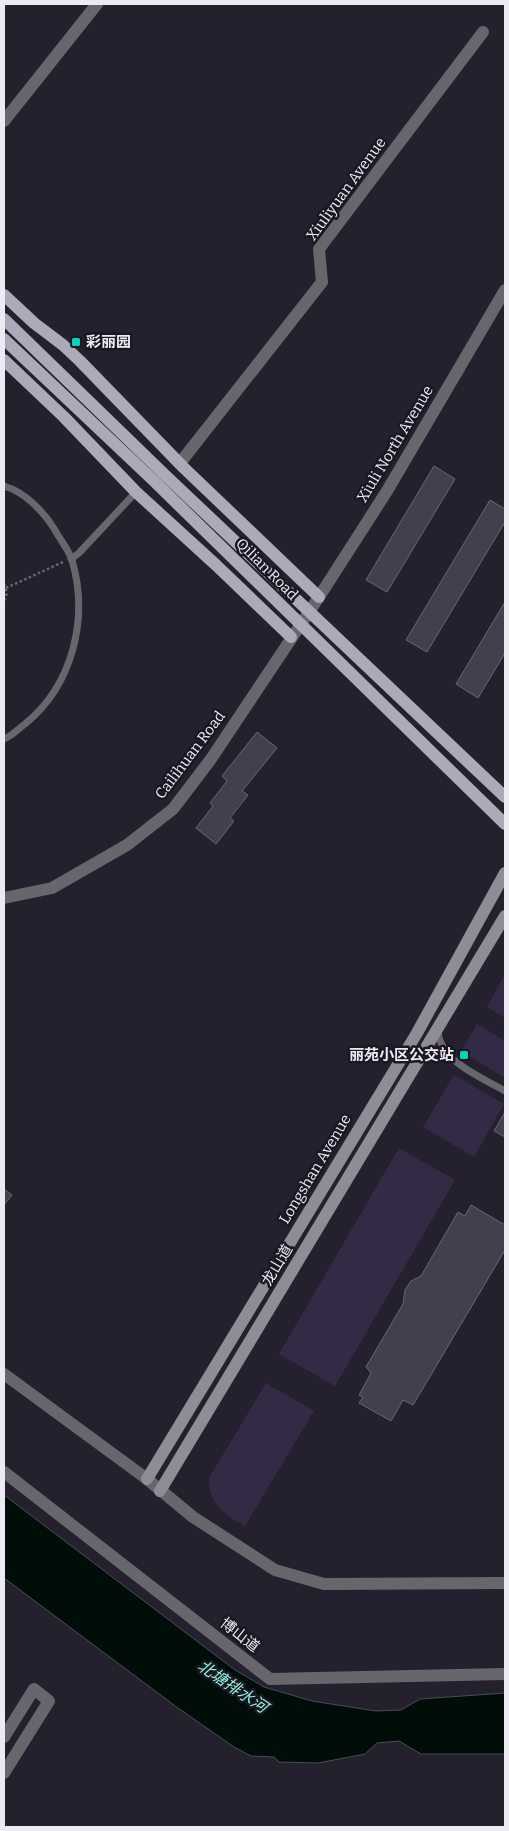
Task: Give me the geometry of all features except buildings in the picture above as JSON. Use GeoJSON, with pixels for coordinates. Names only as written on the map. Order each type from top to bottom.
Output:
{"type":"FeatureCollection","features":[{"type":"Feature","properties":{"kind":"main road"},"geometry":{"type":"LineString","coordinates":[[4,296],[80,361],[180,463],[319,597]]}},
{"type":"Feature","properties":{"kind":"main road","name":"Qilian Road"},"geometry":{"type":"LineString","coordinates":[[4,319],[166,476],[505,797]]}},
{"type":"Feature","properties":{"kind":"main road","name":"Qilian Road"},"geometry":{"type":"LineString","coordinates":[[4,339],[153,480],[505,824]]}},
{"type":"Feature","properties":{"kind":"main road"},"geometry":{"type":"LineString","coordinates":[[4,360],[64,417],[136,492],[216,565],[291,638]]}},
{"type":"Feature","properties":{"kind":"main road","name":"Longshan Avenue"},"geometry":{"type":"LineString","coordinates":[[147,1479],[417,1033],[505,873]]}},
{"type":"Feature","properties":{"kind":"main road"},"geometry":{"type":"LineString","coordinates":[[438,1030],[505,916]]}},
{"type":"Feature","properties":{"kind":"main road","name":"龙山道"},"geometry":{"type":"LineString","coordinates":[[160,1491],[438,1030]]}},
{"type":"Feature","properties":{"kind":"street"},"geometry":{"type":"LineString","coordinates":[[4,121],[8,108],[97,4]]}},
{"type":"Feature","properties":{"kind":"street","name":"Xiuliyuan Avenue"},"geometry":{"type":"LineString","coordinates":[[180,463],[322,282],[319,249],[483,32]]}},
{"type":"Feature","properties":{"kind":"street","name":"Xiuli North Avenue"},"geometry":{"type":"LineString","coordinates":[[309,611],[387,491],[505,290]]}},
{"type":"Feature","properties":{"kind":"street","name":"Cailihuan Road"},"geometry":{"type":"LineString","coordinates":[[4,898],[52,888],[127,845],[173,809],[211,758],[309,611]]}},
{"type":"Feature","properties":{"kind":"street"},"geometry":{"type":"LineString","coordinates":[[4,1374],[147,1479],[193,1517],[275,1570],[324,1584],[505,1583]]}},
{"type":"Feature","properties":{"kind":"street","name":"博山道"},"geometry":{"type":"LineString","coordinates":[[4,1472],[270,1680],[505,1674]]}},
{"type":"Feature","properties":{"kind":"street"},"geometry":{"type":"LineString","coordinates":[[4,1737],[34,1689],[49,1701],[4,1773]]}},
{"type":"Feature","properties":{"kind":"lane"},"geometry":{"type":"LineString","coordinates":[[4,486],[34,504],[49,520],[71,558],[78,593],[77,634],[69,663],[50,698],[31,719],[4,740]]}},
{"type":"Feature","properties":{"kind":"lane"},"geometry":{"type":"LineString","coordinates":[[71,558],[79,553],[136,492]]}},
{"type":"Feature","properties":{"kind":"lane"},"geometry":{"type":"LineString","coordinates":[[438,1030],[440,1042],[446,1054],[505,1091]]}},
{"type":"Feature","properties":{"kind":"path"},"geometry":{"type":"LineString","coordinates":[[6,588],[71,558]]}},
{"type":"Feature","properties":{"kind":"path"},"geometry":{"type":"LineString","coordinates":[[4,584],[6,588],[4,601]]}},
{"type":"Feature","properties":{"kind":"shaded area"},"geometry":{"type":"Polygon","coordinates":[[[505,974],[505,1018],[487,1007],[505,974]]]}},
{"type":"Feature","properties":{"kind":"shaded area"},"geometry":{"type":"Polygon","coordinates":[[[477,1024],[505,1041],[505,1078],[461,1051],[477,1024]]]}},
{"type":"Feature","properties":{"kind":"shaded area"},"geometry":{"type":"Polygon","coordinates":[[[454,1075],[504,1104],[474,1157],[423,1127],[454,1075]]]}},
{"type":"Feature","properties":{"kind":"shaded area"},"geometry":{"type":"Polygon","coordinates":[[[399,1148],[455,1180],[335,1386],[279,1354],[399,1148]]]}},
{"type":"Feature","properties":{"kind":"shaded area"},"geometry":{"type":"Polygon","coordinates":[[[266,1383],[314,1411],[245,1526],[219,1508],[211,1495],[209,1478],[266,1383]]]}},
{"type":"Feature","properties":{"kind":"water","name":"北塘排水河"},"geometry":{"type":"Polygon","coordinates":[[[4,1495],[235,1670],[264,1687],[312,1701],[376,1711],[401,1710],[420,1699],[505,1693],[505,1754],[421,1754],[399,1741],[377,1743],[365,1754],[318,1763],[279,1762],[274,1757],[251,1756],[234,1747],[178,1708],[4,1578],[4,1495]]]}},
{"type":"Feature","properties":{"kind":"place","name":"彩丽园"},"geometry":{"type":"Point","coordinates":[76,342]}},
{"type":"Feature","properties":{"kind":"place","name":"丽苑小区公交站"},"geometry":{"type":"Point","coordinates":[464,1055]}}]}
